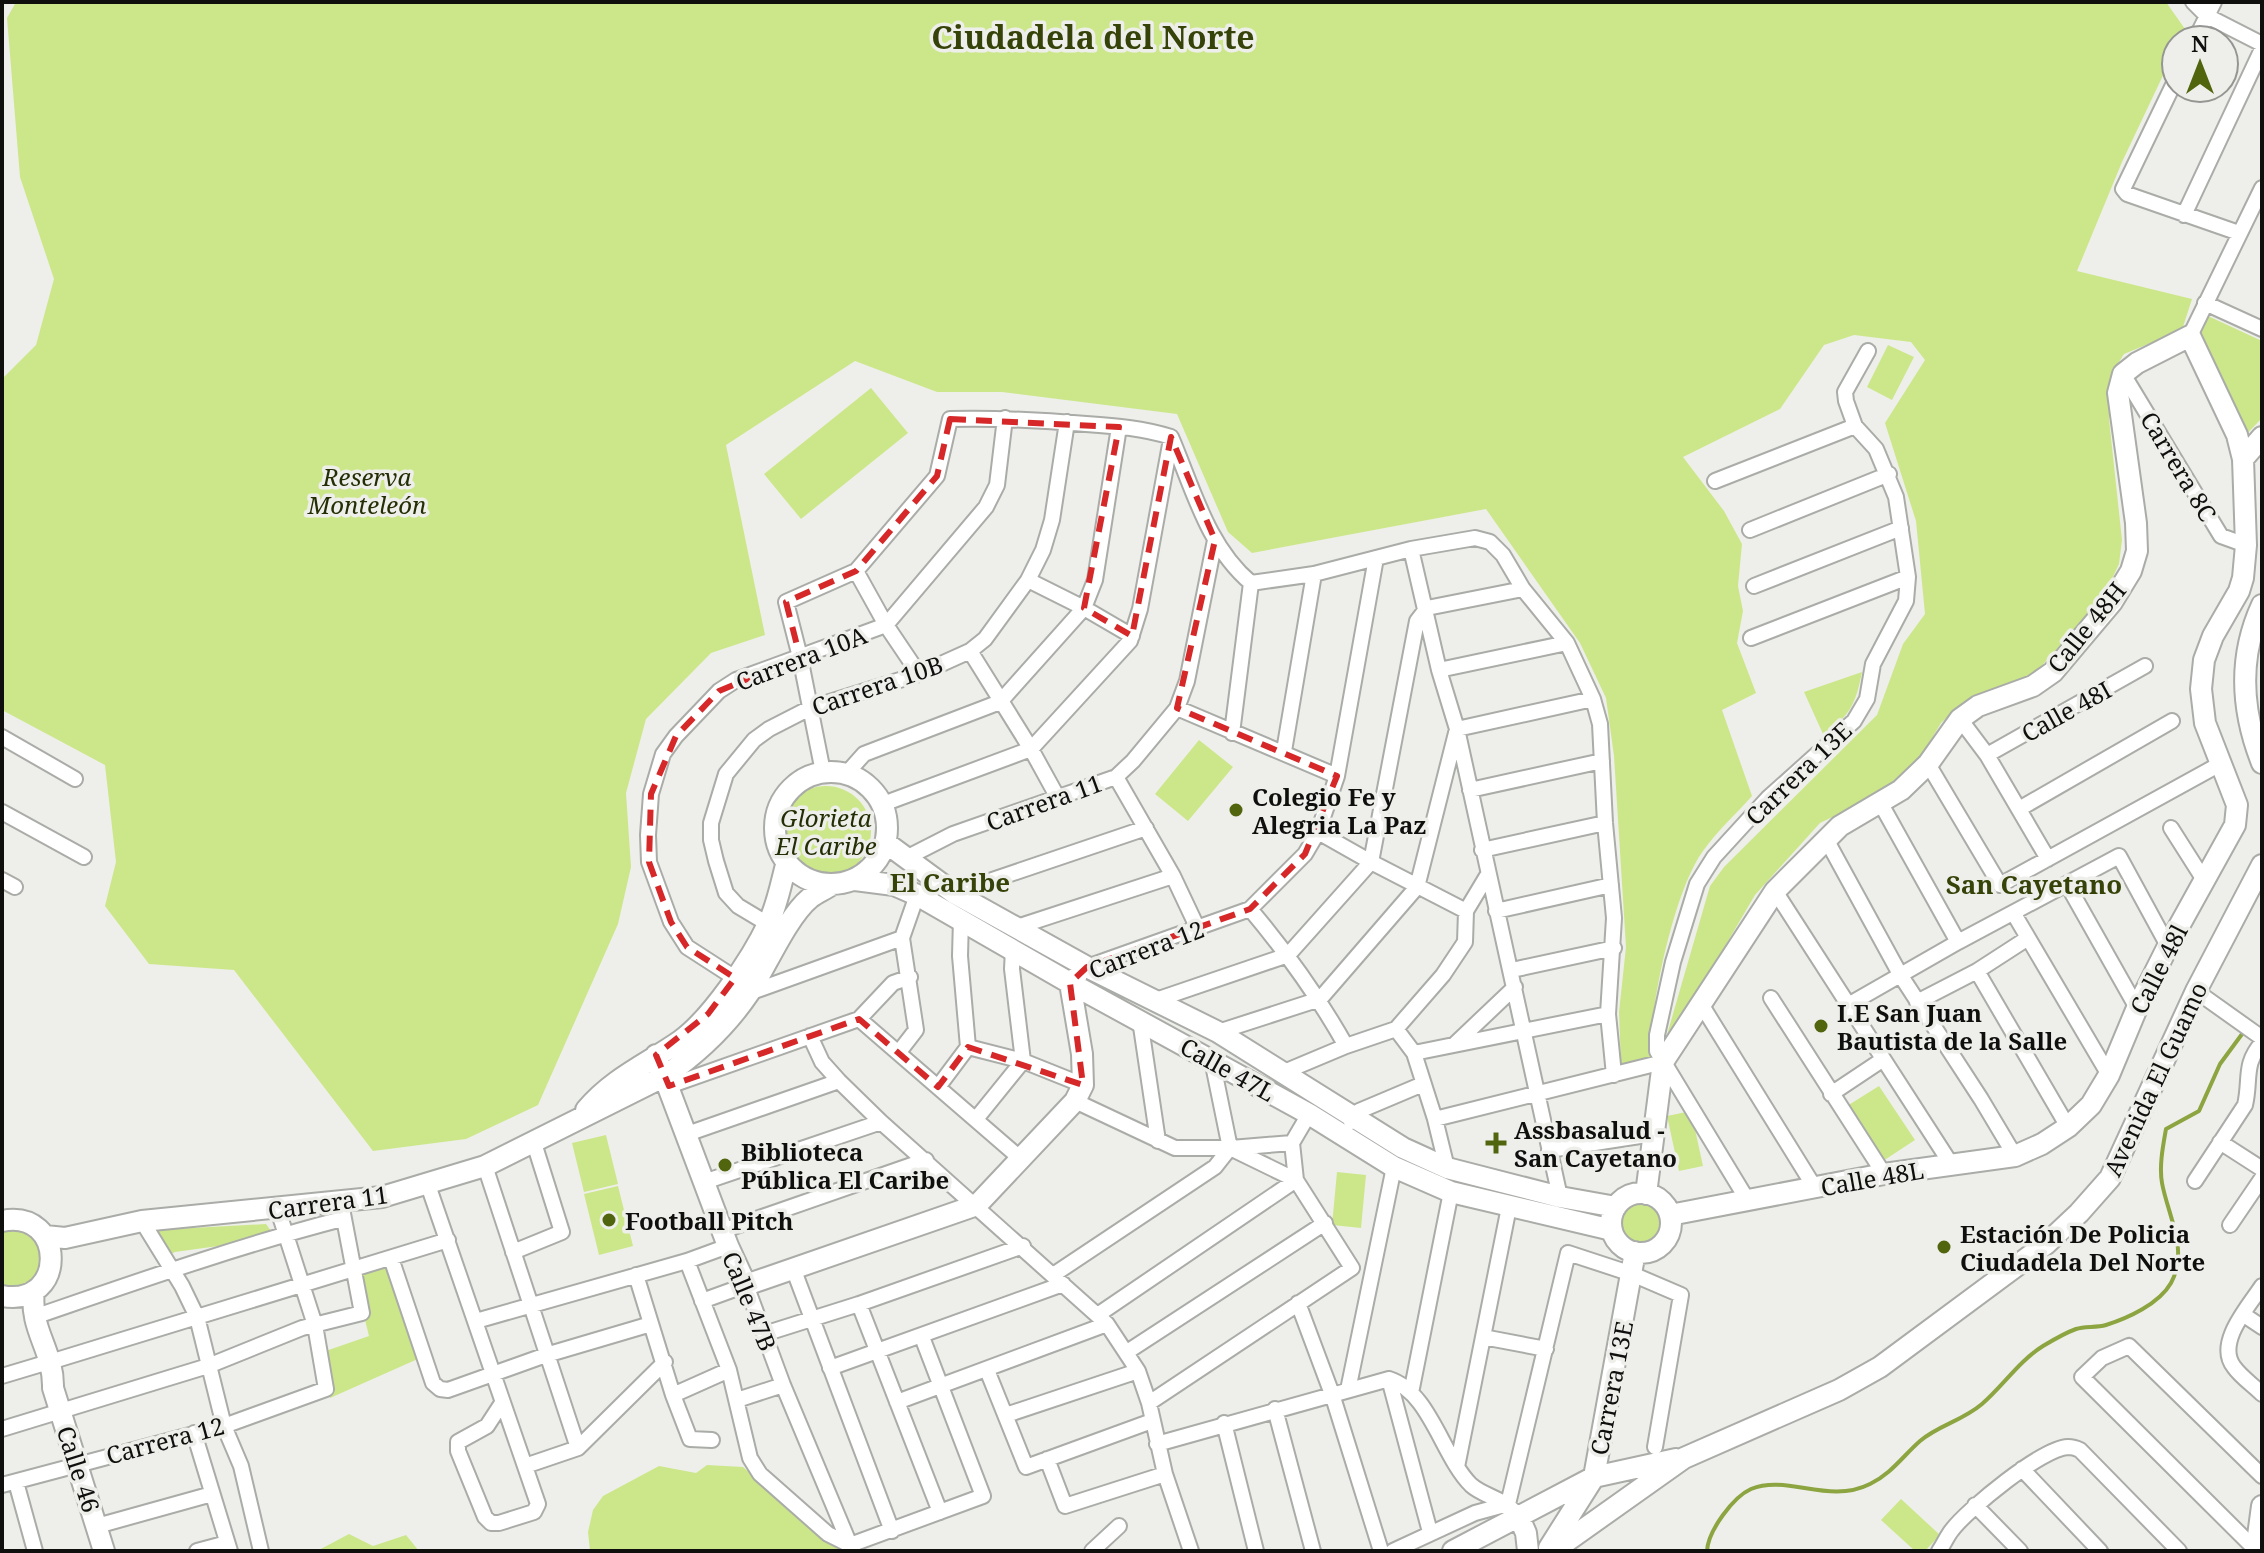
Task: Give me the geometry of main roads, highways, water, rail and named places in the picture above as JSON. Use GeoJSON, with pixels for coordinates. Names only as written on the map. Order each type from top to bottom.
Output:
{"type":"FeatureCollection","features":[{"type":"Feature","properties":{"kind":"waterway"},"geometry":{"type":"LineString","coordinates":[[1707,1551],[1712,1534],[1723,1516],[1737,1499],[1751,1489],[1779,1485],[1839,1492],[1870,1484],[1891,1470],[1927,1436],[1982,1404],[2043,1346],[2076,1329],[2102,1326],[2124,1318],[2166,1291],[2176,1271],[2178,1258],[2176,1233],[2161,1176],[2166,1129],[2199,1111],[2220,1064],[2245,1030]]}},
{"type":"Feature","properties":{"kind":"place","name":"Colegio Fe y Alegria La Paz"},"geometry":{"type":"Point","coordinates":[1236,810]}},
{"type":"Feature","properties":{"kind":"place","name":"I.E San Juan Bautista de la Salle"},"geometry":{"type":"Point","coordinates":[1821,1026]}},
{"type":"Feature","properties":{"kind":"place","name":"Assbasalud - San Cayetano"},"geometry":{"type":"Point","coordinates":[1496,1143]}},
{"type":"Feature","properties":{"kind":"place","name":"Biblioteca Pública El Caribe"},"geometry":{"type":"Point","coordinates":[725,1165]}},
{"type":"Feature","properties":{"kind":"place","name":"Football Pitch"},"geometry":{"type":"Point","coordinates":[609,1220]}},
{"type":"Feature","properties":{"kind":"place","name":"Estación De Policia Ciudadela Del Norte"},"geometry":{"type":"Point","coordinates":[1944,1247]}},
{"type":"Feature","properties":{"kind":"district","name":"Ciudadela del Norte"},"geometry":{"type":"Point","coordinates":[1093,36]}},
{"type":"Feature","properties":{"kind":"district","name":"El Caribe"},"geometry":{"type":"Point","coordinates":[950,882]}},
{"type":"Feature","properties":{"kind":"district","name":"San Cayetano"},"geometry":{"type":"Point","coordinates":[2034,884]}},
{"type":"Feature","properties":{"kind":"park label","name":"Reserva Monteleón"},"geometry":{"type":"Point","coordinates":[367,490]}},
{"type":"Feature","properties":{"kind":"park label","name":"Glorieta El Caribe"},"geometry":{"type":"Point","coordinates":[826,831]}}]}
